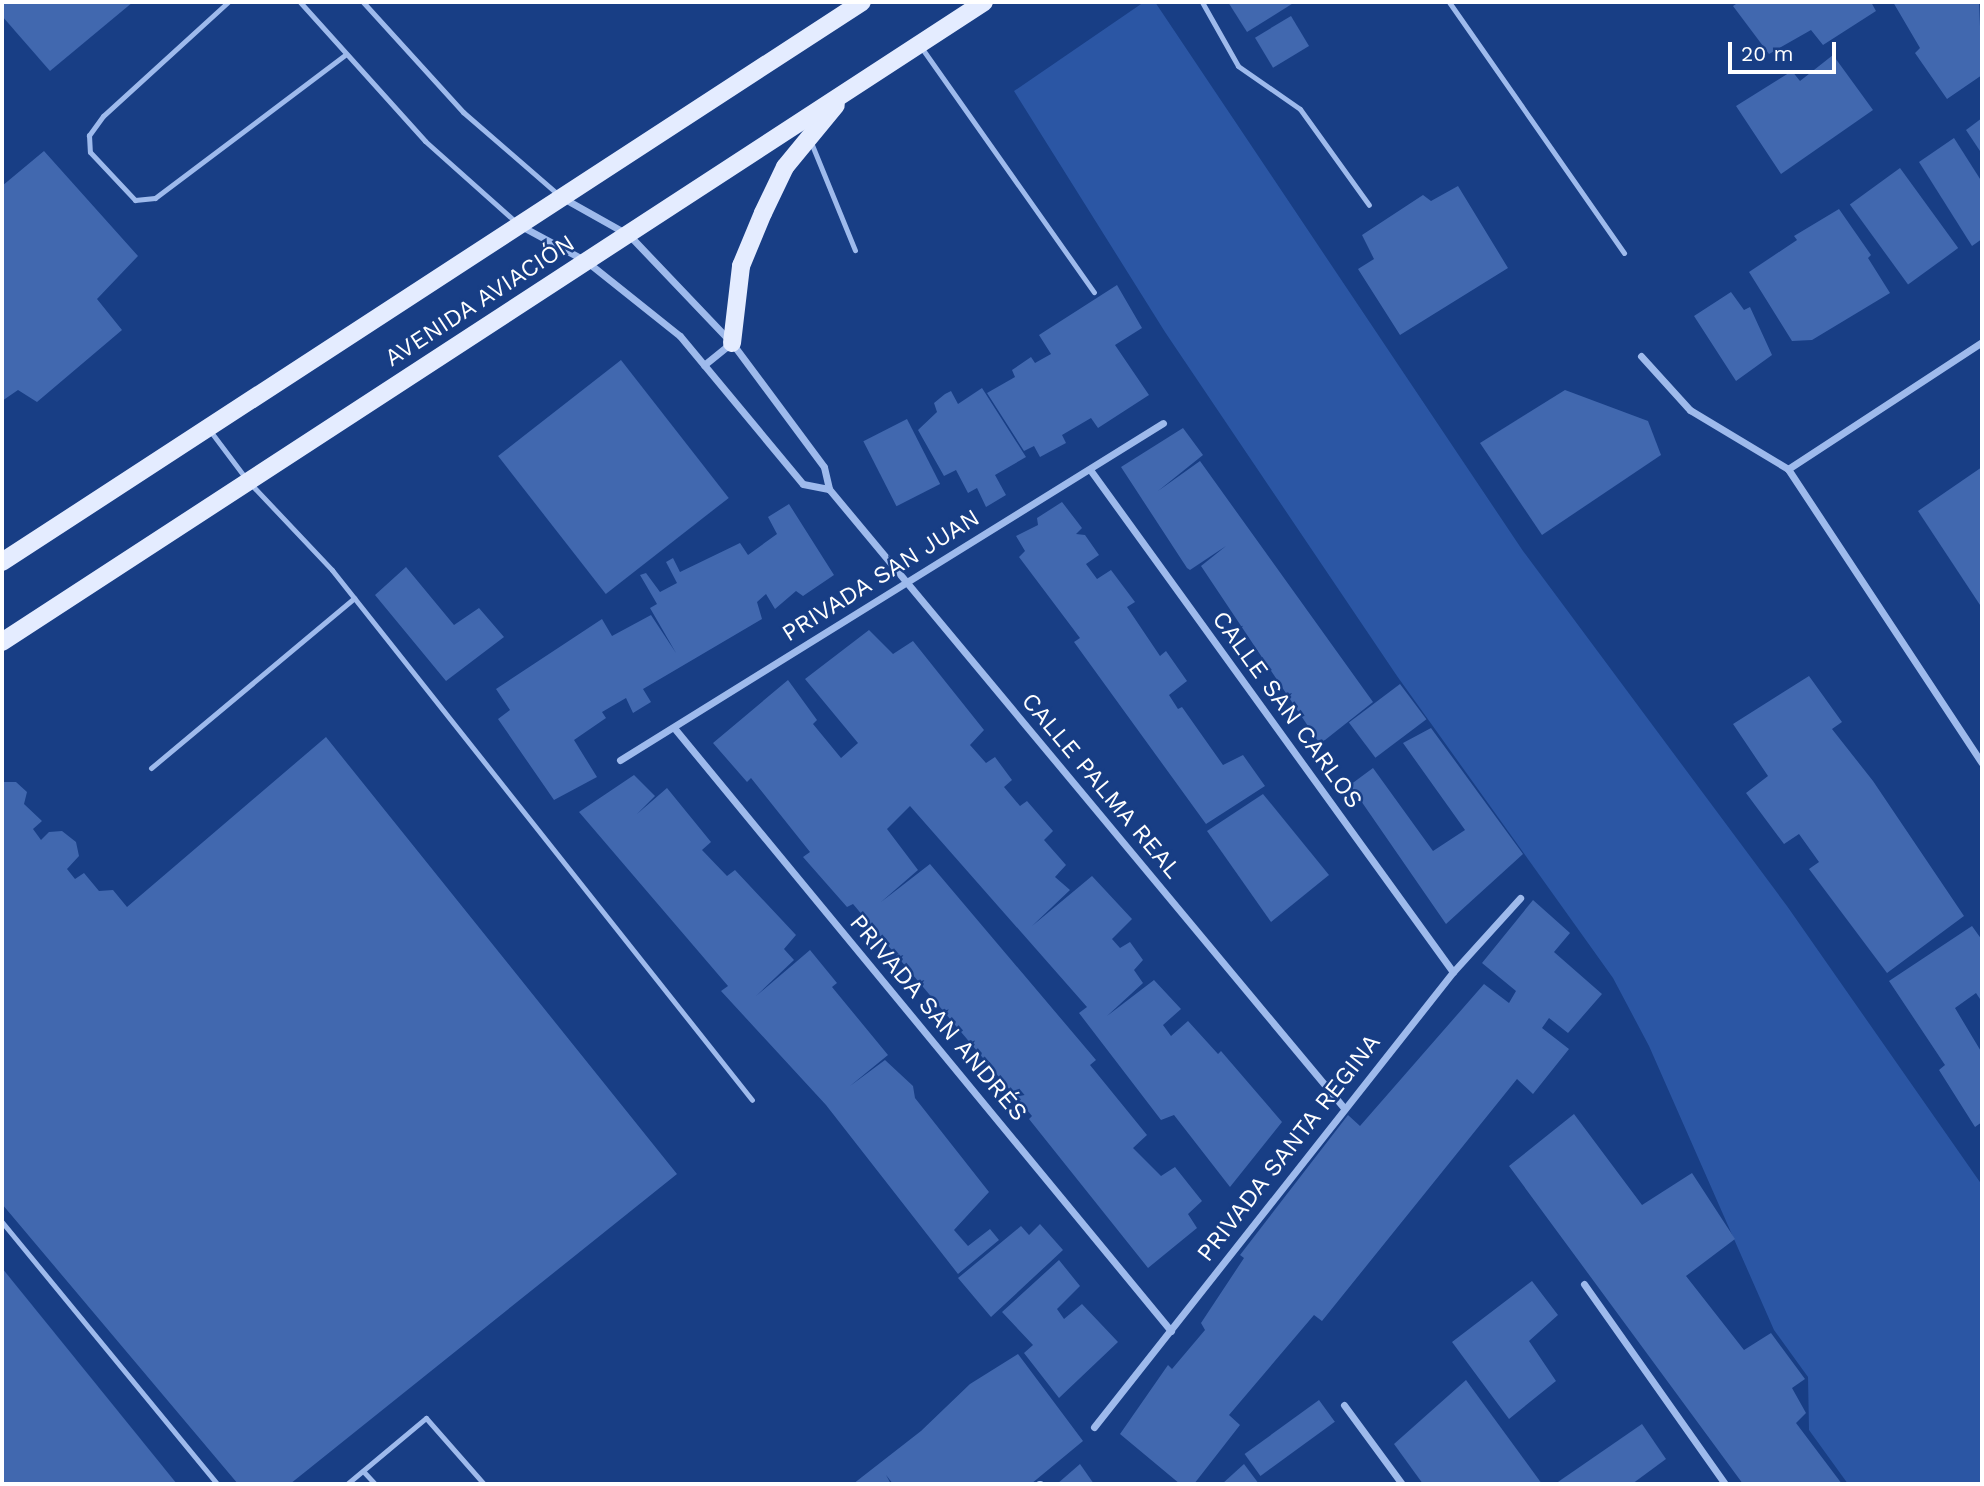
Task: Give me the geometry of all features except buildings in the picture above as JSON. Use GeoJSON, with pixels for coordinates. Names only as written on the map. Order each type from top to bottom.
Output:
{"type":"FeatureCollection","features":[{"type":"Feature","properties":{"kind":"main road","name":"AVENIDA AVIACIÓN"},"geometry":{"type":"LineString","coordinates":[[2,562],[207,426],[862,2]]}},
{"type":"Feature","properties":{"kind":"main road","name":"AVENIDA AVIACIÓN"},"geometry":{"type":"LineString","coordinates":[[2,642],[586,261],[805,130],[847,91],[984,2]]}},
{"type":"Feature","properties":{"kind":"main road"},"geometry":{"type":"LineString","coordinates":[[732,343],[741,266],[785,167],[805,130]]}},
{"type":"Feature","properties":{"kind":"street","name":"CALLE PALMA REAL"},"geometry":{"type":"LineString","coordinates":[[562,198],[629,235],[732,343],[824,467],[829,489],[1344,1108]]}},
{"type":"Feature","properties":{"kind":"street","name":"CALLE PALMA REAL"},"geometry":{"type":"LineString","coordinates":[[519,225],[586,261],[680,336],[803,484],[829,489]]}},
{"type":"Feature","properties":{"kind":"street"},"geometry":{"type":"LineString","coordinates":[[1788,469],[1982,342]]}},
{"type":"Feature","properties":{"kind":"street"},"geometry":{"type":"LineString","coordinates":[[704,365],[732,343]]}},
{"type":"Feature","properties":{"kind":"street"},"geometry":{"type":"LineString","coordinates":[[1641,356],[1690,410],[1788,469],[1982,763]]}},
{"type":"Feature","properties":{"kind":"street","name":"PRIVADA SAN JUAN"},"geometry":{"type":"LineString","coordinates":[[620,760],[674,729],[905,580],[1091,471],[1163,423]]}},
{"type":"Feature","properties":{"kind":"street","name":"CALLE SAN CARLOS"},"geometry":{"type":"LineString","coordinates":[[1091,471],[1453,972]]}},
{"type":"Feature","properties":{"kind":"street","name":"PRIVADA SAN ANDRÉS"},"geometry":{"type":"LineString","coordinates":[[674,729],[1171,1331]]}},
{"type":"Feature","properties":{"kind":"street","name":"PRIVADA SANTA REGINA"},"geometry":{"type":"LineString","coordinates":[[1094,1427],[1453,972],[1520,898]]}},
{"type":"Feature","properties":{"kind":"street"},"geometry":{"type":"LineString","coordinates":[[1584,1284],[1725,1484]]}},
{"type":"Feature","properties":{"kind":"street"},"geometry":{"type":"LineString","coordinates":[[1344,1405],[1402,1484]]}},
{"type":"Feature","properties":{"kind":"lane"},"geometry":{"type":"LineString","coordinates":[[228,2],[103,116],[89,135],[90,152],[135,200],[155,198],[346,54]]}},
{"type":"Feature","properties":{"kind":"lane"},"geometry":{"type":"LineString","coordinates":[[300,2],[425,141],[519,225]]}},
{"type":"Feature","properties":{"kind":"lane"},"geometry":{"type":"LineString","coordinates":[[363,2],[463,112],[562,198]]}},
{"type":"Feature","properties":{"kind":"lane"},"geometry":{"type":"LineString","coordinates":[[1202,2],[1238,66],[1300,109],[1369,205]]}},
{"type":"Feature","properties":{"kind":"lane"},"geometry":{"type":"LineString","coordinates":[[1449,2],[1624,253]]}},
{"type":"Feature","properties":{"kind":"lane"},"geometry":{"type":"LineString","coordinates":[[919,45],[1094,292]]}},
{"type":"Feature","properties":{"kind":"lane"},"geometry":{"type":"LineString","coordinates":[[805,130],[855,250]]}},
{"type":"Feature","properties":{"kind":"lane"},"geometry":{"type":"LineString","coordinates":[[207,426],[247,480],[354,597],[752,1100]]}},
{"type":"Feature","properties":{"kind":"lane"},"geometry":{"type":"LineString","coordinates":[[151,768],[354,597]]}},
{"type":"Feature","properties":{"kind":"lane"},"geometry":{"type":"LineString","coordinates":[[2,1222],[217,1484]]}},
{"type":"Feature","properties":{"kind":"lane"},"geometry":{"type":"LineString","coordinates":[[347,1484],[426,1418],[484,1484]]}},
{"type":"Feature","properties":{"kind":"lane"},"geometry":{"type":"LineString","coordinates":[[363,1471],[375,1484]]}},
{"type":"Feature","properties":{"kind":"shaded area"},"geometry":{"type":"Polygon","coordinates":[[[1144,2],[1155,2],[1523,551],[1787,906],[1982,1185],[1982,1484],[1848,1484],[1809,1430],[1808,1377],[1774,1330],[1649,1046],[1613,978],[1397,676],[1165,332],[1014,91],[1144,2]]]}}]}
